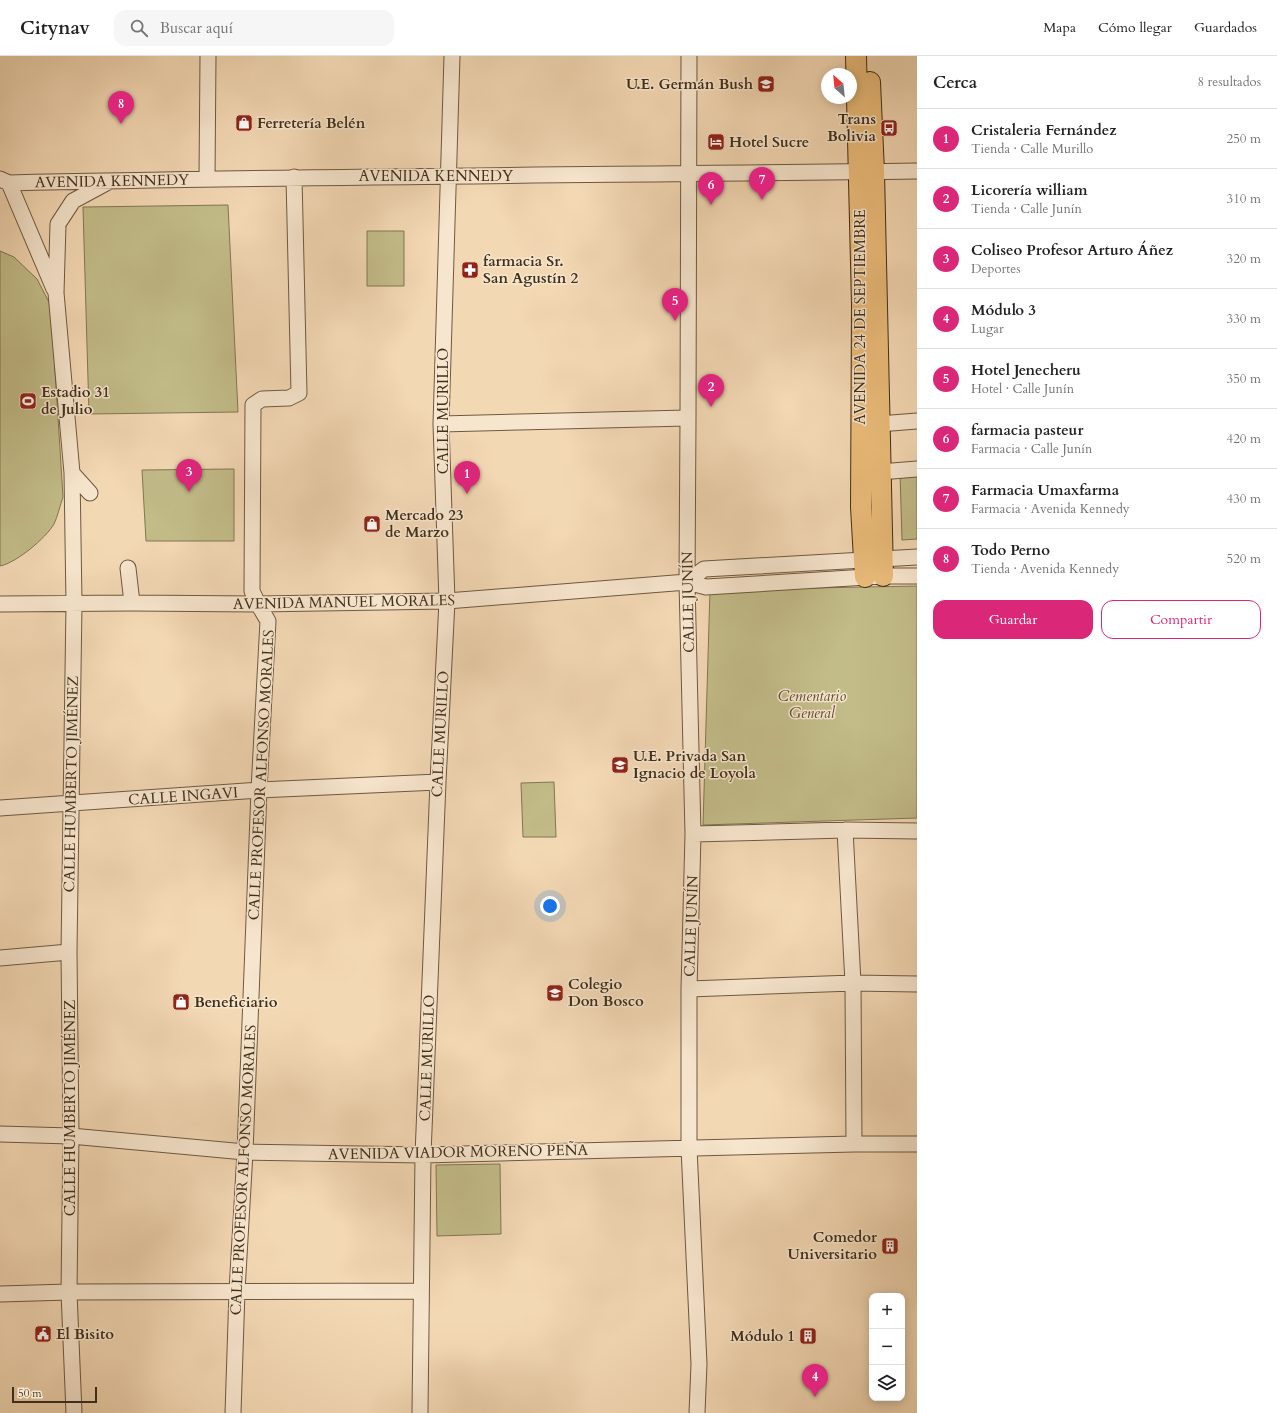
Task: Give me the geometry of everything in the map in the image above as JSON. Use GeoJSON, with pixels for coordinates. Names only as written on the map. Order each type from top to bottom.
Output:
{"type":"FeatureCollection","features":[{"type":"Feature","properties":{"kind":"main road","name":"AVENIDA 24 DE SEPTIEMBRE"},"geometry":{"type":"LineString","coordinates":[[856,56],[866,172],[880,472],[874,568]]}},
{"type":"Feature","properties":{"kind":"main road","name":"AVENIDA 24 DE SEPTIEMBRE"},"geometry":{"type":"LineString","coordinates":[[870,56],[862,305],[861,507],[874,568]]}},
{"type":"Feature","properties":{"kind":"street"},"geometry":{"type":"LineString","coordinates":[[207,178],[208,56]]}},
{"type":"Feature","properties":{"kind":"street","name":"CALLE MURILLO"},"geometry":{"type":"LineString","coordinates":[[420,1413],[423,1155],[447,601],[441,424],[447,176],[452,56]]}},
{"type":"Feature","properties":{"kind":"street","name":"CALLE JUNÍN"},"geometry":{"type":"LineString","coordinates":[[689,56],[687,582],[694,834],[689,989],[689,1148],[699,1364],[697,1413]]}},
{"type":"Feature","properties":{"kind":"street","name":"AVENIDA KENNEDY"},"geometry":{"type":"LineString","coordinates":[[4,181],[917,171]]}},
{"type":"Feature","properties":{"kind":"street","name":"CALLE PROFESOR ALFONSO MORALES"},"geometry":{"type":"LineString","coordinates":[[233,1413],[259,790],[268,621],[252,591],[253,405],[262,399],[289,398],[299,393],[294,177]]}},
{"type":"Feature","properties":{"kind":"street"},"geometry":{"type":"LineString","coordinates":[[4,181],[56,293]]}},
{"type":"Feature","properties":{"kind":"street","name":"CALLE HUMBERTO JIMÉNEZ"},"geometry":{"type":"LineString","coordinates":[[74,1413],[69,1292],[72,1136],[69,952],[74,603],[72,473],[56,293],[58,224],[73,201],[110,181]]}},
{"type":"Feature","properties":{"kind":"street"},"geometry":{"type":"LineString","coordinates":[[441,424],[688,418]]}},
{"type":"Feature","properties":{"kind":"street"},"geometry":{"type":"LineString","coordinates":[[878,424],[917,421]]}},
{"type":"Feature","properties":{"kind":"street"},"geometry":{"type":"LineString","coordinates":[[880,472],[917,469]]}},
{"type":"Feature","properties":{"kind":"street"},"geometry":{"type":"LineString","coordinates":[[72,473],[90,493]]}},
{"type":"Feature","properties":{"kind":"street"},"geometry":{"type":"LineString","coordinates":[[874,568],[917,557]]}},
{"type":"Feature","properties":{"kind":"street"},"geometry":{"type":"LineString","coordinates":[[128,568],[132,603]]}},
{"type":"Feature","properties":{"kind":"street"},"geometry":{"type":"LineString","coordinates":[[687,582],[704,569],[874,568],[917,576]]}},
{"type":"Feature","properties":{"kind":"street","name":"AVENIDA MANUEL MORALES"},"geometry":{"type":"LineString","coordinates":[[0,604],[258,604],[447,601],[687,582]]}},
{"type":"Feature","properties":{"kind":"street","name":"CALLE INGAVI"},"geometry":{"type":"LineString","coordinates":[[0,808],[259,790],[438,782]]}},
{"type":"Feature","properties":{"kind":"street"},"geometry":{"type":"LineString","coordinates":[[845,830],[853,983],[854,1144]]}},
{"type":"Feature","properties":{"kind":"street"},"geometry":{"type":"LineString","coordinates":[[694,834],[845,830],[917,831]]}},
{"type":"Feature","properties":{"kind":"street"},"geometry":{"type":"LineString","coordinates":[[0,958],[69,952]]}},
{"type":"Feature","properties":{"kind":"street"},"geometry":{"type":"LineString","coordinates":[[689,989],[853,983],[917,984]]}},
{"type":"Feature","properties":{"kind":"street","name":"AVENIDA VIADOR MORENO PEÑA"},"geometry":{"type":"LineString","coordinates":[[0,1134],[72,1136],[245,1152],[423,1155],[854,1144],[917,1144]]}},
{"type":"Feature","properties":{"kind":"street"},"geometry":{"type":"LineString","coordinates":[[0,1294],[69,1292],[421,1291]]}},
{"type":"Feature","properties":{"kind":"green space"},"geometry":{"type":"Polygon","coordinates":[[[228,205],[238,412],[89,414],[83,207],[228,205]]]}},
{"type":"Feature","properties":{"kind":"green space"},"geometry":{"type":"Polygon","coordinates":[[[367,231],[404,231],[404,286],[367,286],[367,231]]]}},
{"type":"Feature","properties":{"kind":"green space","name":"Estadio 31 de Julio"},"geometry":{"type":"Polygon","coordinates":[[[0,251],[14,257],[37,279],[51,306],[63,497],[57,518],[50,530],[38,543],[22,555],[7,564],[0,566],[0,251]]]}},
{"type":"Feature","properties":{"kind":"green space"},"geometry":{"type":"Polygon","coordinates":[[[234,469],[234,541],[146,541],[142,470],[234,469]]]}},
{"type":"Feature","properties":{"kind":"green space"},"geometry":{"type":"Polygon","coordinates":[[[917,471],[917,539],[902,540],[900,472],[917,471]]]}},
{"type":"Feature","properties":{"kind":"green space","name":"Cementario General"},"geometry":{"type":"Polygon","coordinates":[[[917,586],[917,818],[703,825],[710,590],[917,586]]]}},
{"type":"Feature","properties":{"kind":"green space"},"geometry":{"type":"Polygon","coordinates":[[[554,782],[556,837],[523,837],[521,783],[554,782]]]}},
{"type":"Feature","properties":{"kind":"green space"},"geometry":{"type":"Polygon","coordinates":[[[500,1164],[501,1234],[437,1236],[436,1165],[500,1164]]]}},
{"type":"Feature","properties":{"kind":"place","name":"U.E. Germán Bush"},"geometry":{"type":"Point","coordinates":[766,84]}},
{"type":"Feature","properties":{"kind":"place","name":"Ferretería Belén"},"geometry":{"type":"Point","coordinates":[244,123]}},
{"type":"Feature","properties":{"kind":"place","name":"Todo Perno"},"geometry":{"type":"Point","coordinates":[121,124]}},
{"type":"Feature","properties":{"kind":"place","name":"Trans Bolivia"},"geometry":{"type":"Point","coordinates":[889,128]}},
{"type":"Feature","properties":{"kind":"place","name":"Hotel Sucre"},"geometry":{"type":"Point","coordinates":[716,142]}},
{"type":"Feature","properties":{"kind":"place","name":"Farmacia Umaxfarma"},"geometry":{"type":"Point","coordinates":[762,200]}},
{"type":"Feature","properties":{"kind":"place","name":"farmacia pasteur"},"geometry":{"type":"Point","coordinates":[711,205]}},
{"type":"Feature","properties":{"kind":"place","name":"farmacia Sr. San Agustín 2"},"geometry":{"type":"Point","coordinates":[470,270]}},
{"type":"Feature","properties":{"kind":"place","name":"Hotel Jenecheru"},"geometry":{"type":"Point","coordinates":[675,321]}},
{"type":"Feature","properties":{"kind":"place","name":"Estadio 31 de Julio"},"geometry":{"type":"Point","coordinates":[28,401]}},
{"type":"Feature","properties":{"kind":"place","name":"Licorería william"},"geometry":{"type":"Point","coordinates":[711,407]}},
{"type":"Feature","properties":{"kind":"place","name":"Coliseo Profesor Arturo Áñez"},"geometry":{"type":"Point","coordinates":[189,492]}},
{"type":"Feature","properties":{"kind":"place","name":"Cristaleria Fernández"},"geometry":{"type":"Point","coordinates":[467,494]}},
{"type":"Feature","properties":{"kind":"place","name":"Mercado 23 de Marzo"},"geometry":{"type":"Point","coordinates":[372,524]}},
{"type":"Feature","properties":{"kind":"place","name":"U.E. Privada San Ignacio de Loyola"},"geometry":{"type":"Point","coordinates":[620,765]}},
{"type":"Feature","properties":{"kind":"place","name":"Colegio Don Bosco"},"geometry":{"type":"Point","coordinates":[555,993]}},
{"type":"Feature","properties":{"kind":"place","name":"Beneficiario"},"geometry":{"type":"Point","coordinates":[181,1002]}},
{"type":"Feature","properties":{"kind":"place","name":"Comedor Universitario"},"geometry":{"type":"Point","coordinates":[890,1246]}},
{"type":"Feature","properties":{"kind":"place","name":"El Bisito"},"geometry":{"type":"Point","coordinates":[43,1334]}},
{"type":"Feature","properties":{"kind":"place","name":"Módulo 1"},"geometry":{"type":"Point","coordinates":[808,1336]}},
{"type":"Feature","properties":{"kind":"place","name":"Módulo 3"},"geometry":{"type":"Point","coordinates":[815,1397]}}]}
